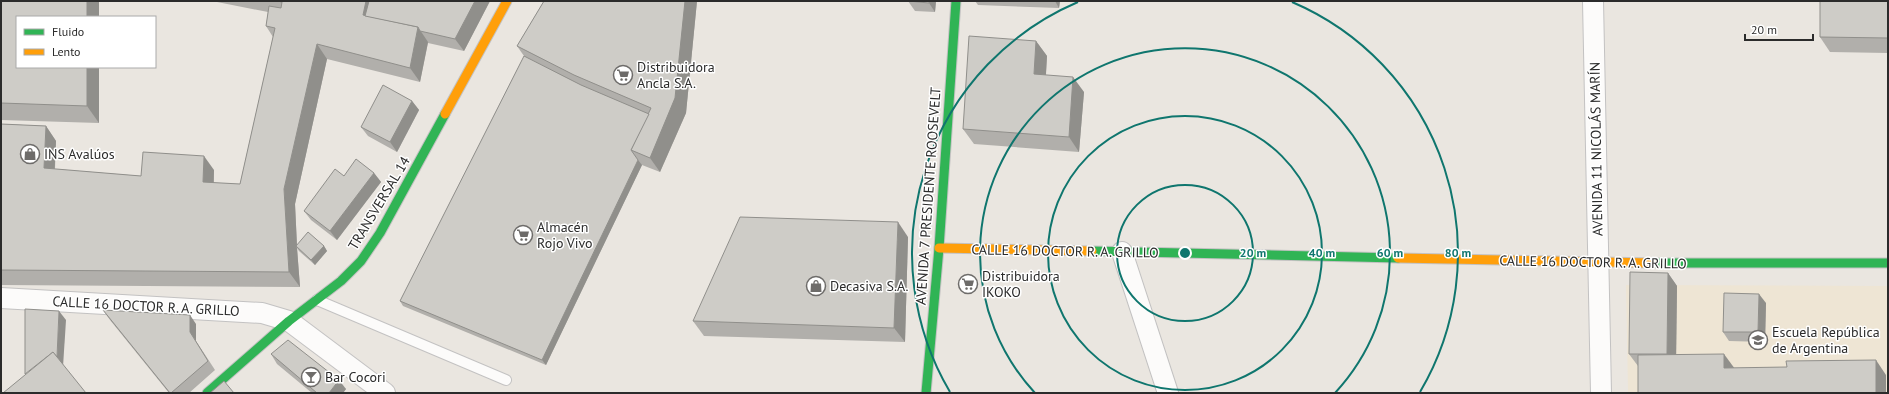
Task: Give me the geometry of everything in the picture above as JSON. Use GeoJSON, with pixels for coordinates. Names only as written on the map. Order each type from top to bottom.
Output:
{"type":"FeatureCollection","features":[{"type":"Feature","properties":{"kind":"street","name":"TRANSVERSAL 14"},"geometry":{"type":"LineString","coordinates":[[206,393],[289,321],[341,281],[356,266],[380,233],[507,1]]}},
{"type":"Feature","properties":{"kind":"street","name":"AVENIDA 7 PRESIDENTE ROOSEVELT"},"geometry":{"type":"LineString","coordinates":[[926,393],[939,248],[956,1]]}},
{"type":"Feature","properties":{"kind":"street","name":"AVENIDA 11 NICOLÁS MARÍN"},"geometry":{"type":"LineString","coordinates":[[1593,1],[1601,393]]}},
{"type":"Feature","properties":{"kind":"street","name":"CALLE 16 DOCTOR R. A. GRILLO"},"geometry":{"type":"LineString","coordinates":[[939,248],[1598,263],[1888,263]]}},
{"type":"Feature","properties":{"kind":"street"},"geometry":{"type":"LineString","coordinates":[[1122,252],[1168,393]]}},
{"type":"Feature","properties":{"kind":"street","name":"CALLE 16 DOCTOR R. A. GRILLO"},"geometry":{"type":"LineString","coordinates":[[1,298],[262,313],[289,321]]}},
{"type":"Feature","properties":{"kind":"street"},"geometry":{"type":"LineString","coordinates":[[289,321],[385,393]]}},
{"type":"Feature","properties":{"kind":"lane"},"geometry":{"type":"LineString","coordinates":[[317,300],[506,380]]}},
{"type":"Feature","properties":{"kind":"shaded area","name":"Escuela República de Argentina"},"geometry":{"type":"Polygon","coordinates":[[[1626,285],[1888,286],[1888,393],[1628,393],[1626,285]]]}},
{"type":"Feature","properties":{"kind":"building"},"geometry":{"type":"Polygon","coordinates":[[[1,1],[87,1],[87,16],[16,16],[16,68],[87,68],[87,106],[1,103],[1,1]]]}},
{"type":"Feature","properties":{"kind":"building","name":"INS Avalúos"},"geometry":{"type":"Polygon","coordinates":[[[277,1],[366,1],[363,15],[418,27],[410,68],[317,44],[284,189],[289,272],[1,270],[1,124],[46,126],[44,168],[141,176],[143,152],[204,156],[203,182],[240,184],[275,28],[266,26],[269,6],[281,8],[282,2],[277,1]]]}},
{"type":"Feature","properties":{"kind":"building"},"geometry":{"type":"Polygon","coordinates":[[[369,1],[475,1],[455,39],[420,31],[418,27],[365,16],[369,1]]]}},
{"type":"Feature","properties":{"kind":"building","name":"Distribuidora Ancla S.A."},"geometry":{"type":"Polygon","coordinates":[[[544,1],[685,1],[675,98],[650,158],[631,150],[651,108],[574,75],[517,46],[544,1]]]}},
{"type":"Feature","properties":{"kind":"building"},"geometry":{"type":"Polygon","coordinates":[[[908,1],[929,1],[929,3],[908,1]]]}},
{"type":"Feature","properties":{"kind":"building"},"geometry":{"type":"Polygon","coordinates":[[[1820,1],[1888,1],[1888,38],[1820,37],[1820,1]]]}},
{"type":"Feature","properties":{"kind":"building"},"geometry":{"type":"Polygon","coordinates":[[[969,36],[1036,41],[1034,74],[1073,77],[1069,137],[963,129],[969,36]]]}},
{"type":"Feature","properties":{"kind":"building","name":"Almacén Rojo Vivo"},"geometry":{"type":"Polygon","coordinates":[[[524,56],[581,85],[649,114],[631,150],[638,160],[542,360],[400,301],[524,56]]]}},
{"type":"Feature","properties":{"kind":"building"},"geometry":{"type":"Polygon","coordinates":[[[383,85],[412,101],[390,142],[361,127],[383,85]]]}},
{"type":"Feature","properties":{"kind":"building"},"geometry":{"type":"Polygon","coordinates":[[[356,159],[374,173],[330,231],[304,211],[335,169],[344,176],[356,159]]]}},
{"type":"Feature","properties":{"kind":"building","name":"Decasiva S.A."},"geometry":{"type":"Polygon","coordinates":[[[740,217],[898,222],[894,328],[693,321],[740,217]]]}},
{"type":"Feature","properties":{"kind":"building"},"geometry":{"type":"Polygon","coordinates":[[[308,232],[324,246],[311,260],[296,246],[308,232]]]}},
{"type":"Feature","properties":{"kind":"building"},"geometry":{"type":"Polygon","coordinates":[[[1630,272],[1668,273],[1667,354],[1629,354],[1630,272]]]}},
{"type":"Feature","properties":{"kind":"building"},"geometry":{"type":"Polygon","coordinates":[[[1724,293],[1759,294],[1758,332],[1723,332],[1724,293]]]}},
{"type":"Feature","properties":{"kind":"building"},"geometry":{"type":"Polygon","coordinates":[[[25,309],[59,311],[57,357],[53,352],[25,374],[25,309]]]}},
{"type":"Feature","properties":{"kind":"building"},"geometry":{"type":"Polygon","coordinates":[[[103,310],[190,315],[190,332],[208,361],[170,393],[103,310]]]}},
{"type":"Feature","properties":{"kind":"building","name":"Bar Cocori"},"geometry":{"type":"Polygon","coordinates":[[[288,340],[339,380],[329,393],[317,393],[271,354],[288,340]]]}},
{"type":"Feature","properties":{"kind":"building"},"geometry":{"type":"Polygon","coordinates":[[[53,352],[86,393],[3,393],[53,352]]]}},
{"type":"Feature","properties":{"kind":"building"},"geometry":{"type":"Polygon","coordinates":[[[1724,354],[1724,368],[1787,367],[1786,361],[1876,360],[1876,393],[1638,393],[1638,355],[1724,354]]]}},
{"type":"Feature","properties":{"kind":"building"},"geometry":{"type":"Polygon","coordinates":[[[224,381],[234,393],[210,393],[224,381]]]}},
{"type":"Feature","properties":{"kind":"traffic: fast"},"geometry":{"type":"LineString","coordinates":[[926,393],[939,248],[956,1]]}},
{"type":"Feature","properties":{"kind":"traffic: fast"},"geometry":{"type":"LineString","coordinates":[[207,393],[289,321],[341,281],[361,261],[380,233],[445,114]]}},
{"type":"Feature","properties":{"kind":"traffic: fast"},"geometry":{"type":"LineString","coordinates":[[1092,251],[1398,258]]}},
{"type":"Feature","properties":{"kind":"traffic: fast"},"geometry":{"type":"LineString","coordinates":[[1653,263],[1888,263]]}},
{"type":"Feature","properties":{"kind":"traffic: slow"},"geometry":{"type":"LineString","coordinates":[[445,114],[507,1]]}},
{"type":"Feature","properties":{"kind":"traffic: slow"},"geometry":{"type":"LineString","coordinates":[[939,248],[1092,251]]}},
{"type":"Feature","properties":{"kind":"traffic: slow"},"geometry":{"type":"LineString","coordinates":[[1398,258],[1653,263]]}},
{"type":"Feature","properties":{"kind":"place","name":"Distribuidora Ancla S.A."},"geometry":{"type":"Point","coordinates":[623,75]}},
{"type":"Feature","properties":{"kind":"place","name":"INS Avalúos"},"geometry":{"type":"Point","coordinates":[30,154]}},
{"type":"Feature","properties":{"kind":"place","name":"Almacén Rojo Vivo"},"geometry":{"type":"Point","coordinates":[523,235]}},
{"type":"Feature","properties":{"kind":"place","name":"Distribuidora IKOKO"},"geometry":{"type":"Point","coordinates":[968,284]}},
{"type":"Feature","properties":{"kind":"place","name":"Decasiva S.A."},"geometry":{"type":"Point","coordinates":[816,286]}},
{"type":"Feature","properties":{"kind":"place","name":"Escuela República de Argentina"},"geometry":{"type":"Point","coordinates":[1758,340]}},
{"type":"Feature","properties":{"kind":"place","name":"Bar Cocori"},"geometry":{"type":"Point","coordinates":[311,377]}}]}
